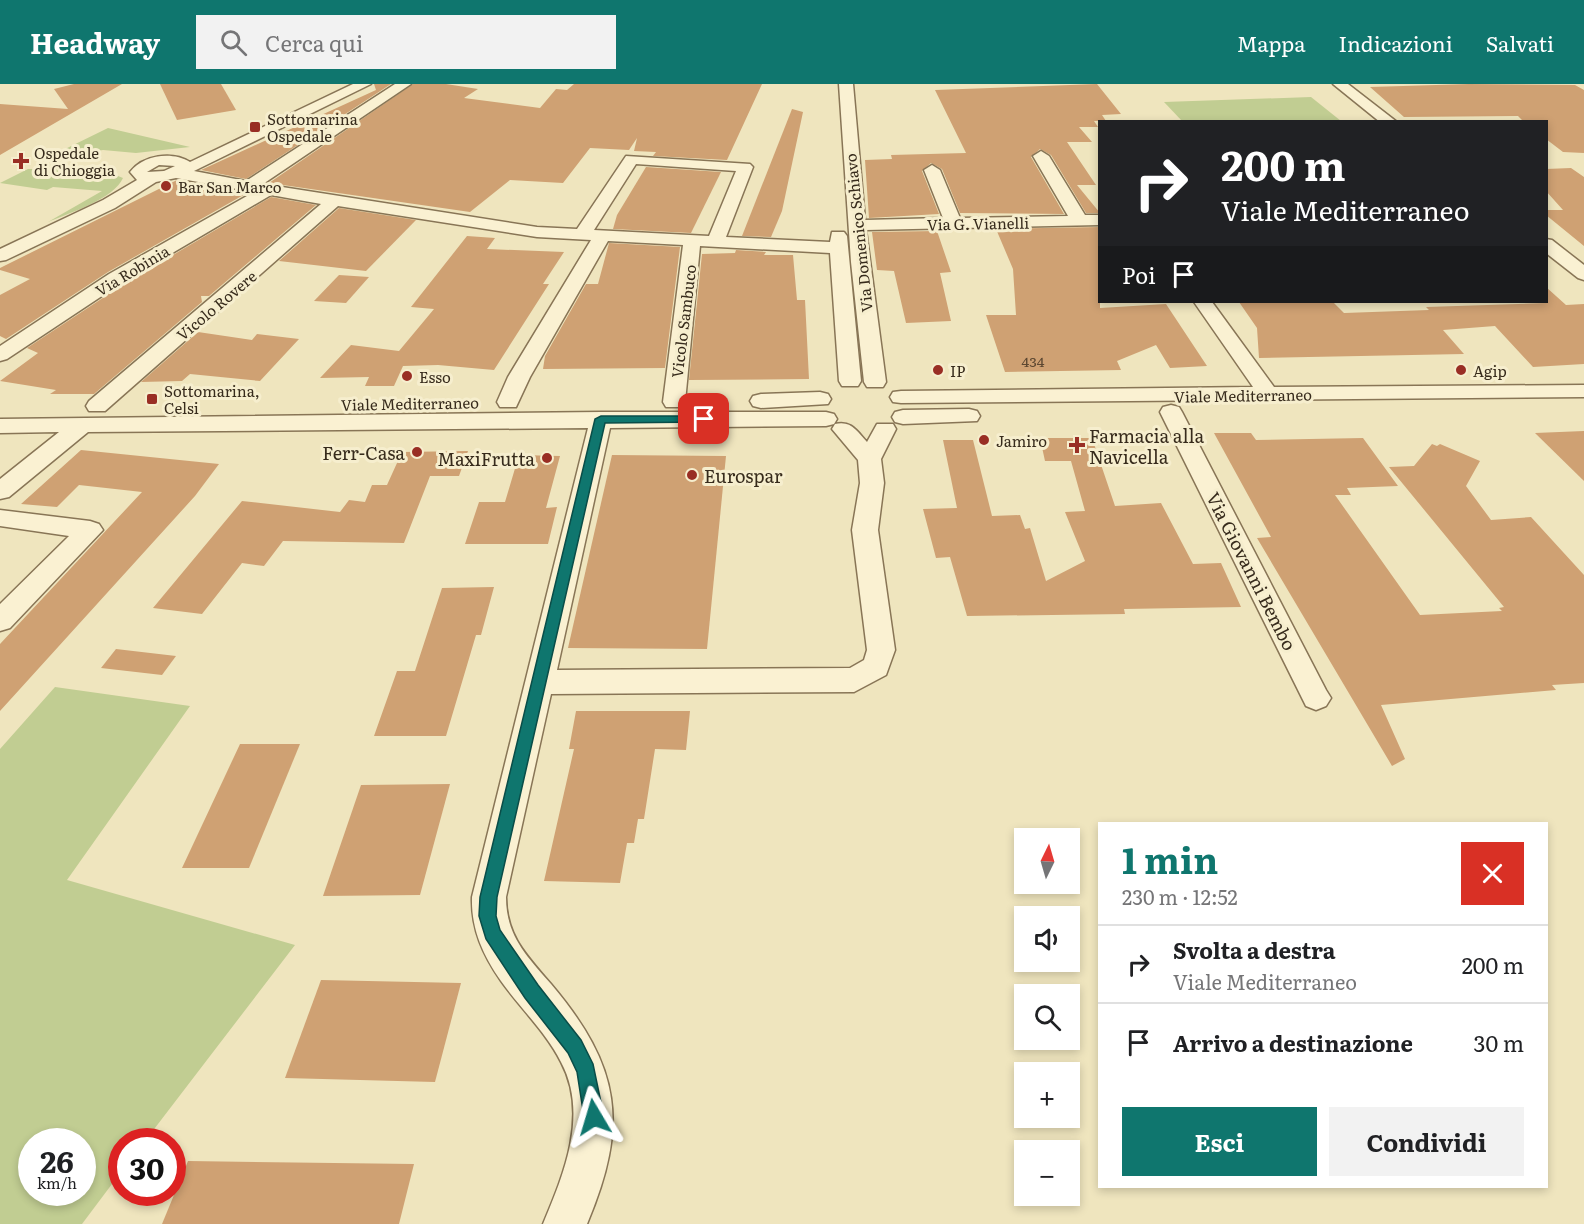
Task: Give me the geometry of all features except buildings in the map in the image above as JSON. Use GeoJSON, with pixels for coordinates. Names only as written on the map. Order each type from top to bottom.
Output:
{"type":"FeatureCollection","features":[{"type":"Feature","properties":{"kind":"street"},"geometry":{"type":"LineString","coordinates":[[0,256],[109,204],[151,178],[178,172],[364,84]]}},
{"type":"Feature","properties":{"kind":"street"},"geometry":{"type":"LineString","coordinates":[[249,186],[404,84]]}},
{"type":"Feature","properties":{"kind":"street","name":"Via Domenico Schiavo"},"geometry":{"type":"LineString","coordinates":[[833,84],[837,199]]}},
{"type":"Feature","properties":{"kind":"street","name":"Via Domenico Schiavo"},"geometry":{"type":"LineString","coordinates":[[846,84],[857,225],[874,382]]}},
{"type":"Feature","properties":{"kind":"street"},"geometry":{"type":"LineString","coordinates":[[1341,84],[1387,120]]}},
{"type":"Feature","properties":{"kind":"street"},"geometry":{"type":"LineString","coordinates":[[151,178],[141,176],[138,172],[148,164],[174,155],[259,134]]}},
{"type":"Feature","properties":{"kind":"street"},"geometry":{"type":"LineString","coordinates":[[1041,156],[1079,220]]}},
{"type":"Feature","properties":{"kind":"street"},"geometry":{"type":"LineString","coordinates":[[581,236],[631,159],[745,167],[715,242]]}},
{"type":"Feature","properties":{"kind":"street"},"geometry":{"type":"LineString","coordinates":[[163,160],[183,164],[184,166],[178,172]]}},
{"type":"Feature","properties":{"kind":"street"},"geometry":{"type":"LineString","coordinates":[[932,170],[954,224]]}},
{"type":"Feature","properties":{"kind":"street"},"geometry":{"type":"LineString","coordinates":[[178,172],[268,190],[508,229],[581,236],[838,248]]}},
{"type":"Feature","properties":{"kind":"street","name":"Via Robinia"},"geometry":{"type":"LineString","coordinates":[[0,355],[116,278],[268,190]]}},
{"type":"Feature","properties":{"kind":"street","name":"Vicolo Rovere"},"geometry":{"type":"LineString","coordinates":[[90,416],[334,201]]}},
{"type":"Feature","properties":{"kind":"street","name":"Via G. Vianelli"},"geometry":{"type":"LineString","coordinates":[[857,225],[1098,220]]}},
{"type":"Feature","properties":{"kind":"street","name":"Via Domenico Schiavo"},"geometry":{"type":"LineString","coordinates":[[838,223],[838,248],[850,381]]}},
{"type":"Feature","properties":{"kind":"street"},"geometry":{"type":"LineString","coordinates":[[508,402],[519,377],[602,237]]}},
{"type":"Feature","properties":{"kind":"street","name":"Vicolo Sambuco"},"geometry":{"type":"LineString","coordinates":[[674,402],[692,241]]}},
{"type":"Feature","properties":{"kind":"street"},"geometry":{"type":"LineString","coordinates":[[1548,246],[1584,274]]}},
{"type":"Feature","properties":{"kind":"street"},"geometry":{"type":"LineString","coordinates":[[1204,303],[1268,394]]}},
{"type":"Feature","properties":{"kind":"street"},"geometry":{"type":"LineString","coordinates":[[538,682],[854,680],[876,667],[881,650],[865,530],[872,483],[868,459],[830,416],[831,388],[850,381],[874,382],[895,391],[896,414],[868,459]]}},
{"type":"Feature","properties":{"kind":"street","name":"Viale Mediterraneo"},"geometry":{"type":"LineString","coordinates":[[896,414],[1268,394],[1584,392]]}},
{"type":"Feature","properties":{"kind":"street","name":"Viale Mediterraneo"},"geometry":{"type":"LineString","coordinates":[[0,426],[90,416],[508,402],[674,402],[830,416]]}},
{"type":"Feature","properties":{"kind":"street","name":"Viale Mediterraneo"},"geometry":{"type":"LineString","coordinates":[[0,407],[90,416],[601,419],[830,416]]}},
{"type":"Feature","properties":{"kind":"street","name":"Viale Mediterraneo"},"geometry":{"type":"LineString","coordinates":[[896,414],[1584,407]]}},
{"type":"Feature","properties":{"kind":"street","name":"Via Giovanni Bembo"},"geometry":{"type":"LineString","coordinates":[[1171,412],[1316,698]]}},
{"type":"Feature","properties":{"kind":"street"},"geometry":{"type":"LineString","coordinates":[[830,416],[862,432],[896,414]]}},
{"type":"Feature","properties":{"kind":"street"},"geometry":{"type":"LineString","coordinates":[[0,490],[90,416]]}},
{"type":"Feature","properties":{"kind":"street"},"geometry":{"type":"LineString","coordinates":[[564,1224],[586,1173],[592,1145],[594,1117],[591,1090],[586,1070],[574,1046],[500,948],[492,933],[488,916],[489,897],[601,419]]}},
{"type":"Feature","properties":{"kind":"street"},"geometry":{"type":"LineString","coordinates":[[0,518],[90,530],[0,621]]}},
{"type":"Feature","properties":{"kind":"green space"},"geometry":{"type":"Polygon","coordinates":[[[1311,97],[1340,120],[1181,120],[1164,102],[1311,97]]]}},
{"type":"Feature","properties":{"kind":"green space"},"geometry":{"type":"Polygon","coordinates":[[[108,128],[190,147],[136,153],[103,150],[78,154],[57,153],[108,128]]]}},
{"type":"Feature","properties":{"kind":"green space"},"geometry":{"type":"Polygon","coordinates":[[[28,169],[60,169],[72,173],[108,172],[123,178],[118,186],[101,199],[48,222],[102,191],[53,187],[47,190],[0,183],[28,169]]]}},
{"type":"Feature","properties":{"kind":"green space"},"geometry":{"type":"Polygon","coordinates":[[[55,687],[190,706],[67,880],[295,945],[155,1128],[108,1128],[108,1189],[96,1205],[96,1128],[18,1128],[18,1206],[96,1206],[82,1224],[0,1224],[0,749],[55,687]]]}},
{"type":"Feature","properties":{"kind":"place","name":"Sottomarina Ospedale"},"geometry":{"type":"Point","coordinates":[255,127]}},
{"type":"Feature","properties":{"kind":"place","name":"Ospedale di Chioggia"},"geometry":{"type":"Point","coordinates":[21,161]}},
{"type":"Feature","properties":{"kind":"place","name":"Bar San Marco"},"geometry":{"type":"Point","coordinates":[166,186]}},
{"type":"Feature","properties":{"kind":"place","name":"IP"},"geometry":{"type":"Point","coordinates":[938,370]}},
{"type":"Feature","properties":{"kind":"place","name":"Agip"},"geometry":{"type":"Point","coordinates":[1461,370]}},
{"type":"Feature","properties":{"kind":"place","name":"Esso"},"geometry":{"type":"Point","coordinates":[407,376]}},
{"type":"Feature","properties":{"kind":"place","name":"Sottomarina, Celsi"},"geometry":{"type":"Point","coordinates":[152,399]}},
{"type":"Feature","properties":{"kind":"place","name":"Jamiro"},"geometry":{"type":"Point","coordinates":[984,440]}},
{"type":"Feature","properties":{"kind":"place","name":"Farmacia alla Navicella"},"geometry":{"type":"Point","coordinates":[1077,445]}},
{"type":"Feature","properties":{"kind":"place","name":"Ferr-Casa"},"geometry":{"type":"Point","coordinates":[417,452]}},
{"type":"Feature","properties":{"kind":"place","name":"MaxiFrutta"},"geometry":{"type":"Point","coordinates":[547,458]}},
{"type":"Feature","properties":{"kind":"place","name":"Eurospar"},"geometry":{"type":"Point","coordinates":[692,475]}},
{"type":"Feature","properties":{"kind":"route"},"geometry":{"type":"LineString","coordinates":[[594,1117],[586,1070],[574,1046],[500,948],[492,933],[488,916],[489,897],[601,419],[704,419]]}}]}
